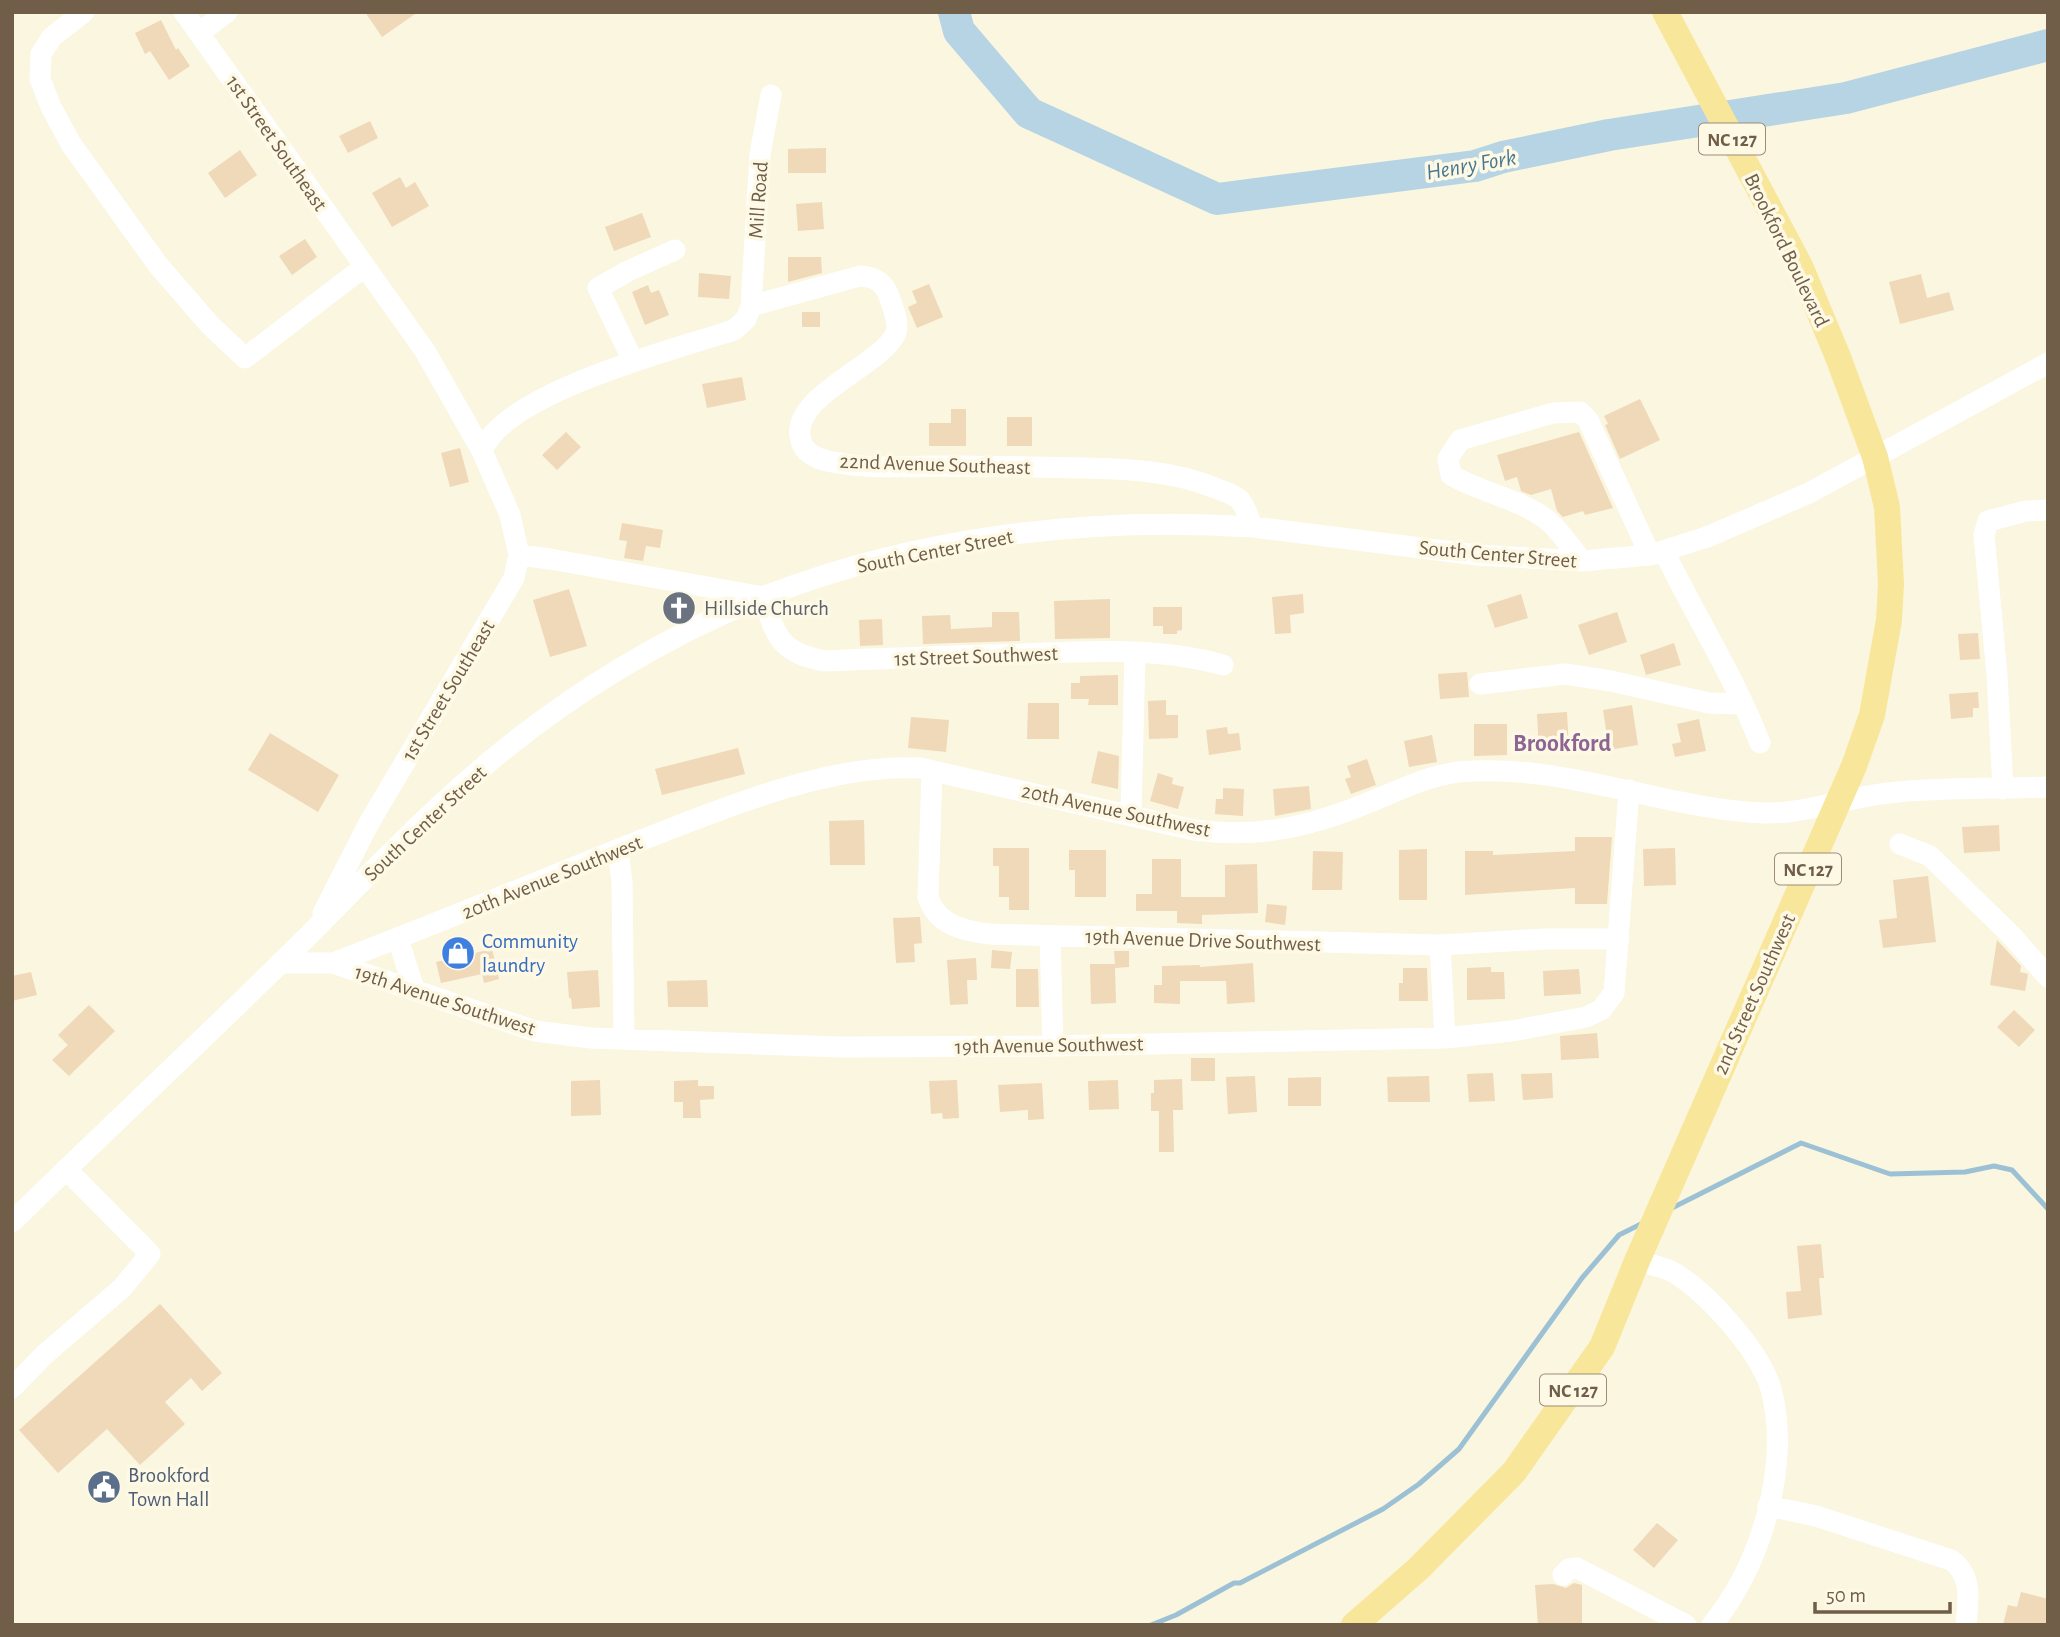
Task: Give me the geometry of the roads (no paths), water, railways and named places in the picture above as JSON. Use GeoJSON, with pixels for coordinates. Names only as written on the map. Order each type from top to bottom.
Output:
{"type":"FeatureCollection","features":[{"type":"Feature","properties":{"kind":"main road","name":"Brookford Boulevard"},"geometry":{"type":"LineString","coordinates":[[1665,12],[1800,266],[1838,357],[1875,457]]}},
{"type":"Feature","properties":{"kind":"main road","name":"2nd Street Southwest"},"geometry":{"type":"LineString","coordinates":[[1637,1261],[1839,802],[1872,715],[1889,621],[1891,584],[1887,507],[1875,457]]}},
{"type":"Feature","properties":{"kind":"main road","name":"NC 127"},"geometry":{"type":"LineString","coordinates":[[1354,1625],[1418,1569],[1514,1472],[1602,1347],[1637,1261]]}},
{"type":"Feature","properties":{"kind":"street"},"geometry":{"type":"LineString","coordinates":[[84,12],[52,37],[41,54],[40,79],[51,107],[71,144],[159,265],[210,325],[245,358],[365,267]]}},
{"type":"Feature","properties":{"kind":"street","name":"1st Street Southeast"},"geometry":{"type":"LineString","coordinates":[[184,12],[425,351],[482,450],[510,515],[519,555],[514,578],[369,823],[320,922]]}},
{"type":"Feature","properties":{"kind":"street"},"geometry":{"type":"LineString","coordinates":[[199,33],[227,12]]}},
{"type":"Feature","properties":{"kind":"street","name":"Mill Road"},"geometry":{"type":"LineString","coordinates":[[751,306],[761,154],[771,95]]}},
{"type":"Feature","properties":{"kind":"street"},"geometry":{"type":"LineString","coordinates":[[633,361],[598,288],[675,250]]}},
{"type":"Feature","properties":{"kind":"street","name":"22nd Avenue Southeast"},"geometry":{"type":"LineString","coordinates":[[751,306],[860,276],[873,277],[883,284],[889,295],[896,318],[896,334],[880,354],[812,404],[802,421],[802,445],[810,455],[845,464],[891,467],[1123,469],[1165,474],[1196,480],[1234,496],[1241,501],[1253,527]]}},
{"type":"Feature","properties":{"kind":"street"},"geometry":{"type":"LineString","coordinates":[[482,450],[509,420],[542,400],[575,383],[633,361],[734,330],[746,319],[751,306]]}},
{"type":"Feature","properties":{"kind":"street","name":"South Center Street"},"geometry":{"type":"LineString","coordinates":[[12,1222],[463,785],[539,723],[577,696],[726,613],[763,597],[870,563],[1003,536],[1113,525],[1253,527],[1477,555],[1582,561],[1657,553],[1707,537],[1809,493],[2048,363]]}},
{"type":"Feature","properties":{"kind":"street"},"geometry":{"type":"LineString","coordinates":[[1582,561],[1548,521],[1517,502],[1470,486],[1451,475],[1448,459],[1460,440],[1553,413],[1580,412],[1588,420],[1657,553],[1723,660],[1760,743]]}},
{"type":"Feature","properties":{"kind":"street"},"geometry":{"type":"LineString","coordinates":[[2003,789],[1997,675],[1984,535],[1987,521],[2026,511],[2048,510]]}},
{"type":"Feature","properties":{"kind":"street"},"geometry":{"type":"LineString","coordinates":[[519,555],[763,597]]}},
{"type":"Feature","properties":{"kind":"street","name":"1st Street Southwest"},"geometry":{"type":"LineString","coordinates":[[763,597],[776,635],[792,651],[825,661],[1052,653],[1165,653],[1223,665]]}},
{"type":"Feature","properties":{"kind":"street"},"geometry":{"type":"LineString","coordinates":[[1131,814],[1135,654]]}},
{"type":"Feature","properties":{"kind":"street"},"geometry":{"type":"LineString","coordinates":[[1480,684],[1565,674],[1611,681],[1709,703],[1743,704]]}},
{"type":"Feature","properties":{"kind":"street","name":"20th Avenue Southwest"},"geometry":{"type":"LineString","coordinates":[[333,963],[714,812],[789,788],[877,768],[920,768],[1194,830],[1229,834],[1260,833],[1329,818],[1426,779],[1459,772],[1524,774],[1629,790],[1700,805],[1762,813],[1786,813],[1889,793],[2048,787]]}},
{"type":"Feature","properties":{"kind":"street","name":"19th Avenue Drive Southwest"},"geometry":{"type":"LineString","coordinates":[[932,771],[928,897],[932,910],[964,931],[1050,936],[1440,945],[1545,939],[1619,939]]}},
{"type":"Feature","properties":{"kind":"street","name":"19th Avenue Southwest"},"geometry":{"type":"LineString","coordinates":[[280,963],[333,963],[535,1031],[591,1038],[840,1047],[1053,1046],[1445,1038],[1586,1017],[1601,1010],[1614,993],[1629,790]]}},
{"type":"Feature","properties":{"kind":"street"},"geometry":{"type":"LineString","coordinates":[[1900,844],[1930,856],[2012,936],[2048,977]]}},
{"type":"Feature","properties":{"kind":"street"},"geometry":{"type":"LineString","coordinates":[[618,850],[622,883],[624,1039]]}},
{"type":"Feature","properties":{"kind":"street"},"geometry":{"type":"LineString","coordinates":[[1050,936],[1053,1046]]}},
{"type":"Feature","properties":{"kind":"street"},"geometry":{"type":"LineString","coordinates":[[398,939],[414,989]]}},
{"type":"Feature","properties":{"kind":"street"},"geometry":{"type":"LineString","coordinates":[[1440,945],[1445,1038]]}},
{"type":"Feature","properties":{"kind":"street"},"geometry":{"type":"LineString","coordinates":[[12,1388],[44,1355],[122,1288],[150,1254],[66,1169]]}},
{"type":"Feature","properties":{"kind":"street"},"geometry":{"type":"LineString","coordinates":[[1637,1261],[1672,1272],[1733,1325],[1759,1362],[1770,1387],[1775,1410],[1775,1469],[1758,1545],[1746,1573],[1712,1625]]}},
{"type":"Feature","properties":{"kind":"street"},"geometry":{"type":"LineString","coordinates":[[1768,1506],[1816,1516],[1951,1560],[1964,1573],[1968,1592],[1966,1625]]}},
{"type":"Feature","properties":{"kind":"street"},"geometry":{"type":"LineString","coordinates":[[1563,1575],[1569,1569],[1577,1568],[1686,1625]]}},
{"type":"Feature","properties":{"kind":"waterway","name":"Henry Fork"},"geometry":{"type":"LineString","coordinates":[[954,12],[959,31],[1029,113],[1217,199],[1475,166],[1503,157],[1609,135],[1846,98],[2048,45]]}},
{"type":"Feature","properties":{"kind":"waterway"},"geometry":{"type":"LineString","coordinates":[[1670,1209],[1801,1143],[1890,1174],[1965,1172],[1994,1166],[2012,1170],[2048,1209]]}},
{"type":"Feature","properties":{"kind":"waterway"},"geometry":{"type":"LineString","coordinates":[[1151,1625],[1176,1615],[1383,1509],[1419,1484],[1459,1449],[1582,1278],[1619,1235],[1643,1223]]}},
{"type":"Feature","properties":{"kind":"place","name":"Hillside Church"},"geometry":{"type":"Point","coordinates":[679,608]}},
{"type":"Feature","properties":{"kind":"place","name":"Community laundry"},"geometry":{"type":"Point","coordinates":[458,953]}},
{"type":"Feature","properties":{"kind":"place","name":"Brookford Town Hall"},"geometry":{"type":"Point","coordinates":[104,1487]}},
{"type":"Feature","properties":{"kind":"district","name":"Brookford"},"geometry":{"type":"Point","coordinates":[1562,743]}}]}
